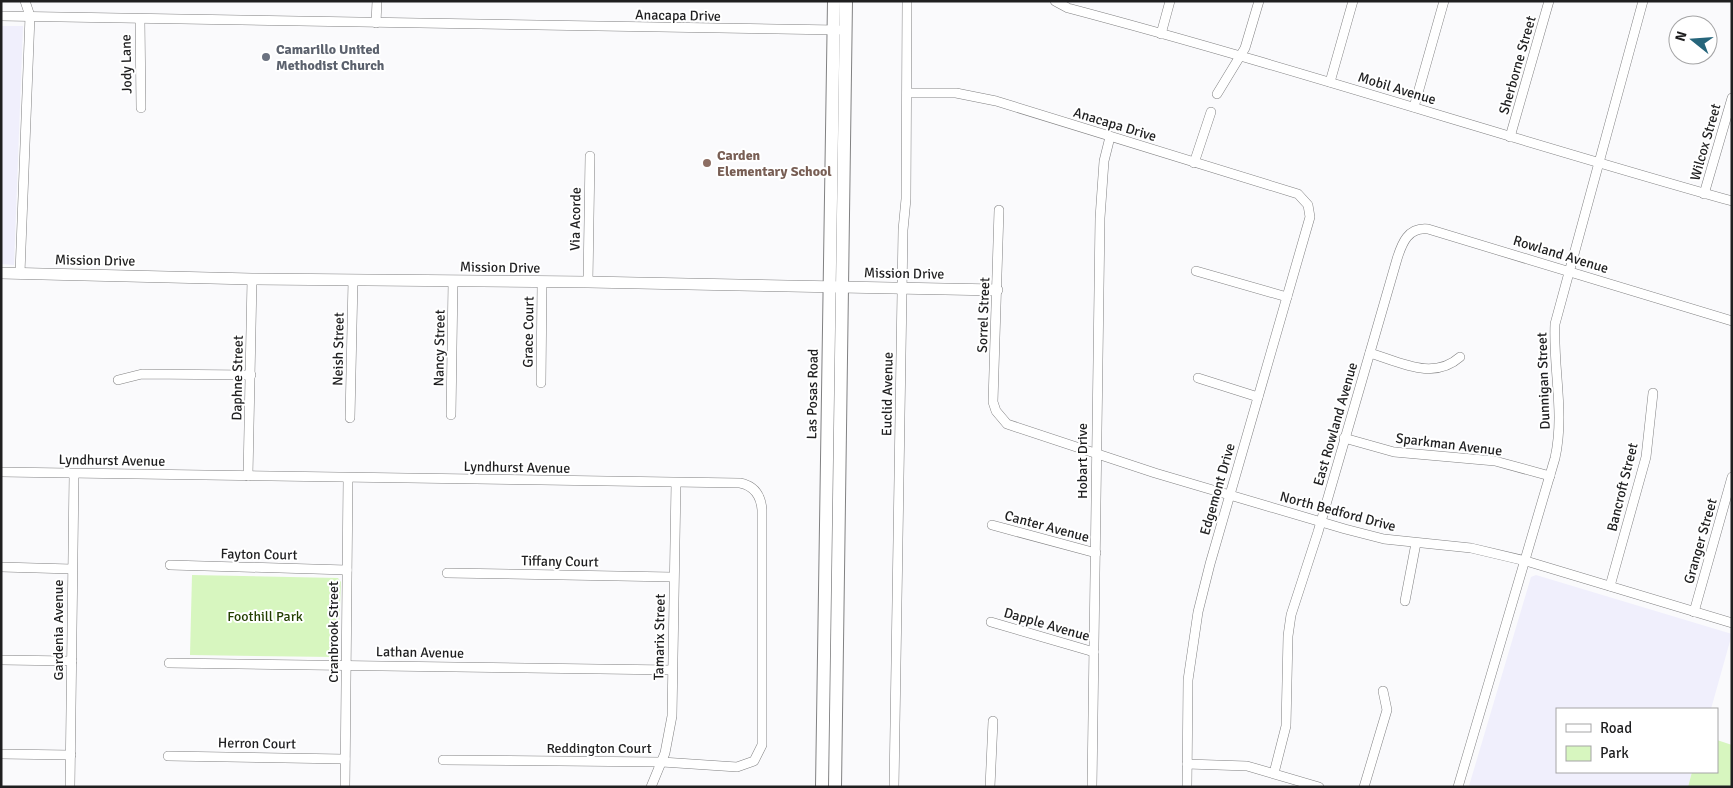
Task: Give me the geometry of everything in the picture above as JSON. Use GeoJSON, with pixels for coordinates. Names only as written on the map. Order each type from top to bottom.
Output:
{"type":"FeatureCollection","features":[{"type":"Feature","properties":{"kind":"main road","name":"Las Posas Road"},"geometry":{"type":"LineString","coordinates":[[822,787],[835,288],[839,30],[834,1]]}},
{"type":"Feature","properties":{"kind":"main road","name":"Las Posas Road"},"geometry":{"type":"LineString","coordinates":[[839,30],[846,1]]}},
{"type":"Feature","properties":{"kind":"main road","name":"Las Posas Road"},"geometry":{"type":"LineString","coordinates":[[835,288],[835,787]]}},
{"type":"Feature","properties":{"kind":"street"},"geometry":{"type":"LineString","coordinates":[[20,273],[30,16],[26,1]]}},
{"type":"Feature","properties":{"kind":"street"},"geometry":{"type":"LineString","coordinates":[[376,23],[377,1]]}},
{"type":"Feature","properties":{"kind":"street","name":"Euclid Avenue"},"geometry":{"type":"LineString","coordinates":[[894,787],[902,288],[908,93],[907,1]]}},
{"type":"Feature","properties":{"kind":"street","name":"Mobil Avenue"},"geometry":{"type":"LineString","coordinates":[[1055,1],[1068,8],[1414,106],[1510,137],[1732,202]]}},
{"type":"Feature","properties":{"kind":"street"},"geometry":{"type":"LineString","coordinates":[[1161,34],[1170,1]]}},
{"type":"Feature","properties":{"kind":"street"},"geometry":{"type":"LineString","coordinates":[[1217,94],[1241,56],[1259,1]]}},
{"type":"Feature","properties":{"kind":"street"},"geometry":{"type":"LineString","coordinates":[[1330,82],[1354,1]]}},
{"type":"Feature","properties":{"kind":"street"},"geometry":{"type":"LineString","coordinates":[[1414,106],[1444,1]]}},
{"type":"Feature","properties":{"kind":"street","name":"Sherborne Street"},"geometry":{"type":"LineString","coordinates":[[1510,137],[1549,1]]}},
{"type":"Feature","properties":{"kind":"street","name":"Dunnigan Street"},"geometry":{"type":"LineString","coordinates":[[1458,787],[1550,476],[1561,422],[1554,349],[1555,324],[1643,1]]}},
{"type":"Feature","properties":{"kind":"street","name":"Anacapa Drive"},"geometry":{"type":"LineString","coordinates":[[1,16],[839,30]]}},
{"type":"Feature","properties":{"kind":"street","name":"Jody Lane"},"geometry":{"type":"LineString","coordinates":[[140,19],[141,108]]}},
{"type":"Feature","properties":{"kind":"street","name":"Anacapa Drive"},"geometry":{"type":"LineString","coordinates":[[908,93],[956,93],[977,96],[1298,194],[1308,205]]}},
{"type":"Feature","properties":{"kind":"street","name":"Wilcox Street"},"geometry":{"type":"LineString","coordinates":[[1704,194],[1732,98]]}},
{"type":"Feature","properties":{"kind":"street"},"geometry":{"type":"LineString","coordinates":[[1194,163],[1211,112]]}},
{"type":"Feature","properties":{"kind":"street","name":"Hobart Drive"},"geometry":{"type":"LineString","coordinates":[[1092,787],[1102,180],[1110,137]]}},
{"type":"Feature","properties":{"kind":"street","name":"Via Acorde"},"geometry":{"type":"LineString","coordinates":[[588,282],[590,156]]}},
{"type":"Feature","properties":{"kind":"street","name":"Edgemont Drive"},"geometry":{"type":"LineString","coordinates":[[1187,787],[1188,680],[1192,648],[1210,564],[1310,217],[1308,205]]}},
{"type":"Feature","properties":{"kind":"street","name":"Sorrel Street"},"geometry":{"type":"LineString","coordinates":[[999,210],[993,402],[1000,419]]}},
{"type":"Feature","properties":{"kind":"street","name":"Rowland Avenue"},"geometry":{"type":"LineString","coordinates":[[1397,259],[1405,238],[1410,233],[1423,228],[1732,321]]}},
{"type":"Feature","properties":{"kind":"street","name":"East Rowland Avenue"},"geometry":{"type":"LineString","coordinates":[[1274,773],[1286,726],[1288,636],[1291,615],[1397,259]]}},
{"type":"Feature","properties":{"kind":"street"},"geometry":{"type":"LineString","coordinates":[[1196,271],[1287,297]]}},
{"type":"Feature","properties":{"kind":"street","name":"Mission Drive"},"geometry":{"type":"LineString","coordinates":[[1,273],[252,279],[588,282],[997,290]]}},
{"type":"Feature","properties":{"kind":"street","name":"Daphne Street"},"geometry":{"type":"LineString","coordinates":[[248,476],[252,279]]}},
{"type":"Feature","properties":{"kind":"street","name":"Neish Street"},"geometry":{"type":"LineString","coordinates":[[350,418],[353,280]]}},
{"type":"Feature","properties":{"kind":"street","name":"Nancy Street"},"geometry":{"type":"LineString","coordinates":[[451,415],[453,281]]}},
{"type":"Feature","properties":{"kind":"street","name":"Grace Court"},"geometry":{"type":"LineString","coordinates":[[540,382],[542,283]]}},
{"type":"Feature","properties":{"kind":"street"},"geometry":{"type":"LineString","coordinates":[[1370,353],[1431,370],[1446,367],[1460,357]]}},
{"type":"Feature","properties":{"kind":"street"},"geometry":{"type":"LineString","coordinates":[[118,380],[142,374],[251,375]]}},
{"type":"Feature","properties":{"kind":"street"},"geometry":{"type":"LineString","coordinates":[[1198,378],[1258,397]]}},
{"type":"Feature","properties":{"kind":"street","name":"Bancroft Street"},"geometry":{"type":"LineString","coordinates":[[1610,586],[1646,457],[1653,393]]}},
{"type":"Feature","properties":{"kind":"street","name":"North Bedford Drive"},"geometry":{"type":"LineString","coordinates":[[1000,419],[1025,432],[1373,537],[1471,548],[1526,561],[1732,623]]}},
{"type":"Feature","properties":{"kind":"street","name":"Sparkman Avenue"},"geometry":{"type":"LineString","coordinates":[[1344,438],[1394,452],[1495,461],[1550,476]]}},
{"type":"Feature","properties":{"kind":"street","name":"Lyndhurst Avenue"},"geometry":{"type":"LineString","coordinates":[[1,472],[740,483],[754,489],[760,498],[762,510],[762,744],[754,761]]}},
{"type":"Feature","properties":{"kind":"street","name":"Gardenia Avenue"},"geometry":{"type":"LineString","coordinates":[[70,787],[74,474]]}},
{"type":"Feature","properties":{"kind":"street","name":"Granger Street"},"geometry":{"type":"LineString","coordinates":[[1694,612],[1732,477]]}},
{"type":"Feature","properties":{"kind":"street","name":"Cranbrook Street"},"geometry":{"type":"LineString","coordinates":[[345,787],[348,478]]}},
{"type":"Feature","properties":{"kind":"street","name":"Tamarix Street"},"geometry":{"type":"LineString","coordinates":[[651,787],[668,743],[672,716],[676,483]]}},
{"type":"Feature","properties":{"kind":"street","name":"Canter Avenue"},"geometry":{"type":"LineString","coordinates":[[992,525],[1096,553]]}},
{"type":"Feature","properties":{"kind":"street"},"geometry":{"type":"LineString","coordinates":[[1405,601],[1416,543]]}},
{"type":"Feature","properties":{"kind":"street","name":"Fayton Court"},"geometry":{"type":"LineString","coordinates":[[170,566],[347,570]]}},
{"type":"Feature","properties":{"kind":"street"},"geometry":{"type":"LineString","coordinates":[[1,567],[72,569]]}},
{"type":"Feature","properties":{"kind":"street","name":"Tiffany Court"},"geometry":{"type":"LineString","coordinates":[[447,573],[674,577]]}},
{"type":"Feature","properties":{"kind":"street","name":"Dapple Avenue"},"geometry":{"type":"LineString","coordinates":[[991,622],[1094,652]]}},
{"type":"Feature","properties":{"kind":"street"},"geometry":{"type":"LineString","coordinates":[[1,660],[72,661]]}},
{"type":"Feature","properties":{"kind":"street","name":"Lathan Avenue"},"geometry":{"type":"LineString","coordinates":[[169,663],[672,670]]}},
{"type":"Feature","properties":{"kind":"street"},"geometry":{"type":"LineString","coordinates":[[1364,787],[1386,710],[1382,691]]}},
{"type":"Feature","properties":{"kind":"street"},"geometry":{"type":"LineString","coordinates":[[990,787],[993,721]]}},
{"type":"Feature","properties":{"kind":"street"},"geometry":{"type":"LineString","coordinates":[[1,754],[71,755]]}},
{"type":"Feature","properties":{"kind":"street","name":"Herron Court"},"geometry":{"type":"LineString","coordinates":[[168,756],[345,759]]}},
{"type":"Feature","properties":{"kind":"street","name":"Reddington Court"},"geometry":{"type":"LineString","coordinates":[[443,760],[662,762],[737,767],[754,761]]}},
{"type":"Feature","properties":{"kind":"street"},"geometry":{"type":"LineString","coordinates":[[1187,764],[1234,764],[1274,773],[1319,787]]}},
{"type":"Feature","properties":{"kind":"shaded area"},"geometry":{"type":"Polygon","coordinates":[[[1,26],[23,26],[14,265],[1,264],[1,26]]]}},
{"type":"Feature","properties":{"kind":"shaded area"},"geometry":{"type":"Polygon","coordinates":[[[1536,575],[1732,634],[1711,708],[1556,708],[1556,773],[1692,773],[1688,787],[1469,786],[1531,577],[1536,575]]]}},
{"type":"Feature","properties":{"kind":"green space","name":"Foothill Park"},"geometry":{"type":"Polygon","coordinates":[[[192,575],[338,578],[341,582],[338,654],[333,657],[190,655],[192,575]]]}},
{"type":"Feature","properties":{"kind":"green space"},"geometry":{"type":"Polygon","coordinates":[[[1718,740],[1732,745],[1732,787],[1688,787],[1692,773],[1718,773],[1718,740]]]}},
{"type":"Feature","properties":{"kind":"place","name":"Camarillo United Methodist Church"},"geometry":{"type":"Point","coordinates":[266,57]}},
{"type":"Feature","properties":{"kind":"place","name":"Carden Elementary School"},"geometry":{"type":"Point","coordinates":[707,163]}}]}
